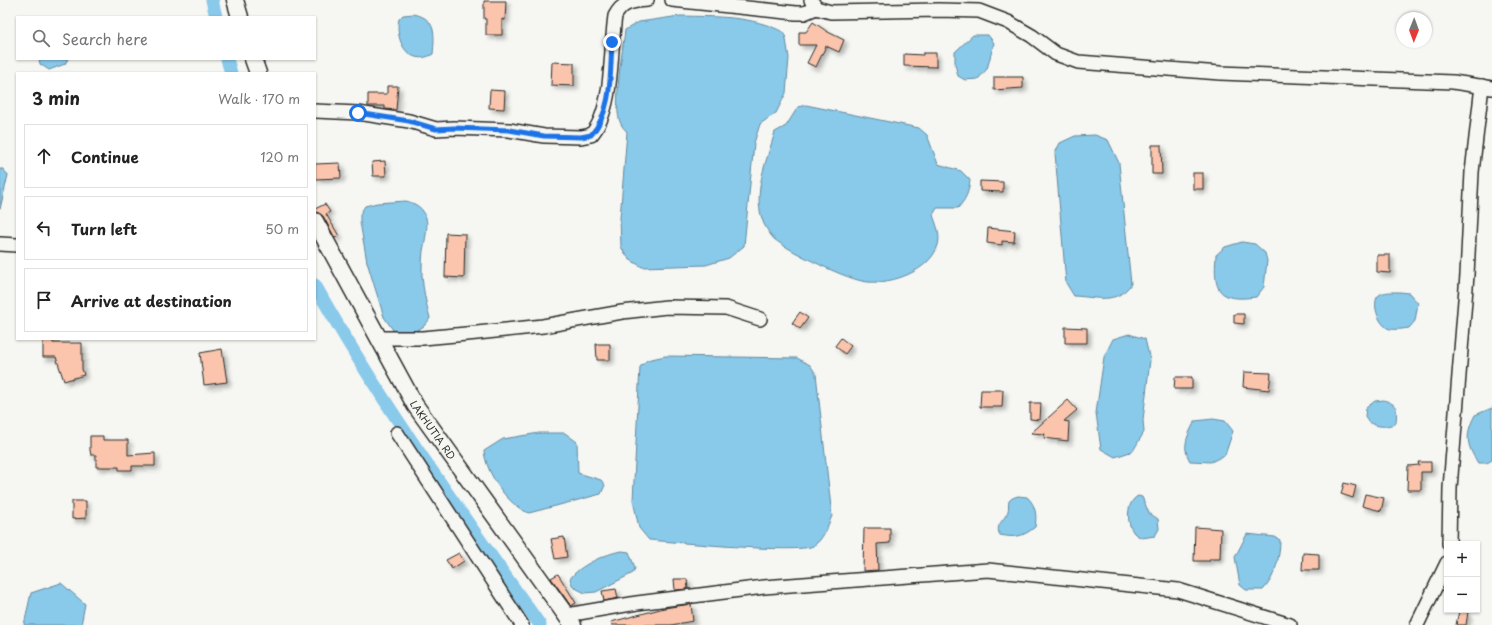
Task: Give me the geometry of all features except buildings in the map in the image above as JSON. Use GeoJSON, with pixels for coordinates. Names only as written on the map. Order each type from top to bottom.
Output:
{"type":"FeatureCollection","features":[{"type":"Feature","properties":{"kind":"street"},"geometry":{"type":"LineString","coordinates":[[235,0],[240,16]]}},
{"type":"Feature","properties":{"kind":"street"},"geometry":{"type":"LineString","coordinates":[[316,111],[358,113],[409,121],[436,129],[454,128],[509,130],[544,136],[581,137],[591,135],[600,123],[608,93],[615,16],[620,7],[630,2],[647,0]]}},
{"type":"Feature","properties":{"kind":"street"},"geometry":{"type":"LineString","coordinates":[[672,0],[714,6],[804,13],[814,4],[831,12],[939,10],[979,11],[1008,22],[1032,36],[1056,54],[1078,62],[1220,73],[1453,82],[1487,87],[1472,172],[1467,275],[1450,488],[1449,541]]}},
{"type":"Feature","properties":{"kind":"street"},"geometry":{"type":"LineString","coordinates":[[253,60],[258,72]]}},
{"type":"Feature","properties":{"kind":"street","name":"LAKHUTIA RD"},"geometry":{"type":"LineString","coordinates":[[316,223],[414,405],[570,620]]}},
{"type":"Feature","properties":{"kind":"street"},"geometry":{"type":"LineString","coordinates":[[0,244],[16,245]]}},
{"type":"Feature","properties":{"kind":"street"},"geometry":{"type":"LineString","coordinates":[[378,338],[423,338],[543,326],[622,312],[667,307],[726,308],[760,319]]}},
{"type":"Feature","properties":{"kind":"street"},"geometry":{"type":"LineString","coordinates":[[397,433],[522,625]]}},
{"type":"Feature","properties":{"kind":"street"},"geometry":{"type":"LineString","coordinates":[[1418,625],[1444,569]]}},
{"type":"Feature","properties":{"kind":"street"},"geometry":{"type":"LineString","coordinates":[[570,620],[637,603],[764,587],[988,570],[1178,590],[1290,625]]}},
{"type":"Feature","properties":{"kind":"water"},"geometry":{"type":"Polygon","coordinates":[[[414,14],[427,19],[430,23],[434,33],[433,54],[424,57],[410,55],[401,43],[398,27],[399,19],[403,15],[414,14]]]}},
{"type":"Feature","properties":{"kind":"water"},"geometry":{"type":"Polygon","coordinates":[[[680,16],[720,17],[747,20],[772,27],[785,33],[789,58],[786,93],[776,113],[760,124],[754,143],[744,246],[729,258],[706,265],[642,267],[629,259],[621,247],[620,218],[627,132],[621,125],[618,106],[618,93],[620,64],[625,30],[639,22],[680,16]]]}},
{"type":"Feature","properties":{"kind":"water"},"geometry":{"type":"Polygon","coordinates":[[[973,35],[988,35],[994,43],[987,69],[978,79],[965,80],[958,76],[955,64],[955,52],[973,35]]]}},
{"type":"Feature","properties":{"kind":"water"},"geometry":{"type":"Polygon","coordinates":[[[39,60],[67,60],[65,64],[49,70],[40,64],[39,60]]]}},
{"type":"Feature","properties":{"kind":"water"},"geometry":{"type":"Polygon","coordinates":[[[806,105],[919,128],[927,135],[938,164],[961,171],[970,180],[967,195],[958,208],[937,208],[933,215],[939,233],[938,245],[934,254],[919,269],[888,281],[868,282],[859,280],[847,277],[805,258],[774,239],[770,234],[760,213],[759,201],[765,166],[775,132],[786,126],[798,107],[806,105]]]}},
{"type":"Feature","properties":{"kind":"water"},"geometry":{"type":"Polygon","coordinates":[[[1095,135],[1108,140],[1119,163],[1131,284],[1119,295],[1106,298],[1074,296],[1066,283],[1055,153],[1060,143],[1075,136],[1095,135]]]}},
{"type":"Feature","properties":{"kind":"water"},"geometry":{"type":"Polygon","coordinates":[[[0,169],[3,169],[8,175],[0,209],[0,169]]]}},
{"type":"Feature","properties":{"kind":"water"},"geometry":{"type":"Polygon","coordinates":[[[406,201],[415,204],[425,214],[427,227],[422,257],[422,275],[430,318],[423,327],[414,331],[404,332],[393,330],[384,317],[367,262],[360,214],[365,206],[377,203],[406,201]]]}},
{"type":"Feature","properties":{"kind":"water"},"geometry":{"type":"Polygon","coordinates":[[[1242,242],[1255,244],[1265,253],[1267,261],[1264,287],[1256,297],[1233,298],[1221,291],[1217,285],[1215,267],[1216,255],[1225,247],[1242,242]]]}},
{"type":"Feature","properties":{"kind":"water"},"geometry":{"type":"Polygon","coordinates":[[[1383,293],[1409,293],[1418,303],[1415,321],[1409,328],[1390,329],[1380,320],[1376,310],[1376,300],[1380,294],[1383,293]]]}},
{"type":"Feature","properties":{"kind":"water"},"geometry":{"type":"Polygon","coordinates":[[[1129,334],[1145,339],[1150,360],[1143,420],[1144,432],[1133,451],[1115,457],[1101,449],[1096,413],[1104,357],[1113,339],[1129,334]]]}},
{"type":"Feature","properties":{"kind":"water"},"geometry":{"type":"Polygon","coordinates":[[[665,356],[797,358],[810,365],[816,374],[832,516],[825,532],[817,543],[813,546],[803,548],[785,549],[683,543],[649,540],[639,528],[633,500],[640,367],[647,360],[665,356]]]}},
{"type":"Feature","properties":{"kind":"water"},"geometry":{"type":"Polygon","coordinates":[[[1384,400],[1396,408],[1396,423],[1388,426],[1382,426],[1368,422],[1365,416],[1366,408],[1375,401],[1384,400]]]}},
{"type":"Feature","properties":{"kind":"water"},"geometry":{"type":"Polygon","coordinates":[[[1492,408],[1492,460],[1487,463],[1478,463],[1471,451],[1468,434],[1475,415],[1492,408]]]}},
{"type":"Feature","properties":{"kind":"water"},"geometry":{"type":"Polygon","coordinates":[[[1213,419],[1225,421],[1233,431],[1225,455],[1211,462],[1190,461],[1187,456],[1186,441],[1195,421],[1213,419]]]}},
{"type":"Feature","properties":{"kind":"water"},"geometry":{"type":"Polygon","coordinates":[[[539,433],[565,433],[577,442],[578,473],[601,480],[605,485],[601,494],[529,513],[513,503],[499,488],[489,469],[484,451],[503,439],[539,433]]]}},
{"type":"Feature","properties":{"kind":"water"},"geometry":{"type":"Polygon","coordinates":[[[1018,496],[1027,497],[1034,507],[1036,515],[1035,527],[1027,533],[1019,536],[1000,535],[998,528],[1007,514],[1009,501],[1018,496]]]}},
{"type":"Feature","properties":{"kind":"water"},"geometry":{"type":"Polygon","coordinates":[[[1138,496],[1142,497],[1149,513],[1158,519],[1159,529],[1155,536],[1142,538],[1135,534],[1131,529],[1128,513],[1129,508],[1134,499],[1138,496]]]}},
{"type":"Feature","properties":{"kind":"water"},"geometry":{"type":"Polygon","coordinates":[[[1247,534],[1275,537],[1280,540],[1279,553],[1274,573],[1271,580],[1263,590],[1246,590],[1240,585],[1235,557],[1247,534]]]}},
{"type":"Feature","properties":{"kind":"water"},"geometry":{"type":"Polygon","coordinates":[[[622,551],[629,552],[635,568],[633,573],[596,592],[585,593],[573,587],[570,579],[579,569],[601,557],[622,551]]]}},
{"type":"Feature","properties":{"kind":"water"},"geometry":{"type":"Polygon","coordinates":[[[61,583],[85,604],[81,625],[24,625],[31,593],[61,583]]]}},
{"type":"Feature","properties":{"kind":"waterway"},"geometry":{"type":"LineString","coordinates":[[212,0],[216,16]]}},
{"type":"Feature","properties":{"kind":"waterway"},"geometry":{"type":"LineString","coordinates":[[227,60],[231,72]]}},
{"type":"Feature","properties":{"kind":"waterway"},"geometry":{"type":"LineString","coordinates":[[316,287],[340,329],[395,416],[540,625]]}},
{"type":"Feature","properties":{"kind":"route"},"geometry":{"type":"LineString","coordinates":[[358,113],[409,121],[436,129],[454,128],[509,130],[544,136],[581,137],[591,135],[600,123],[608,93],[612,42]]}}]}
